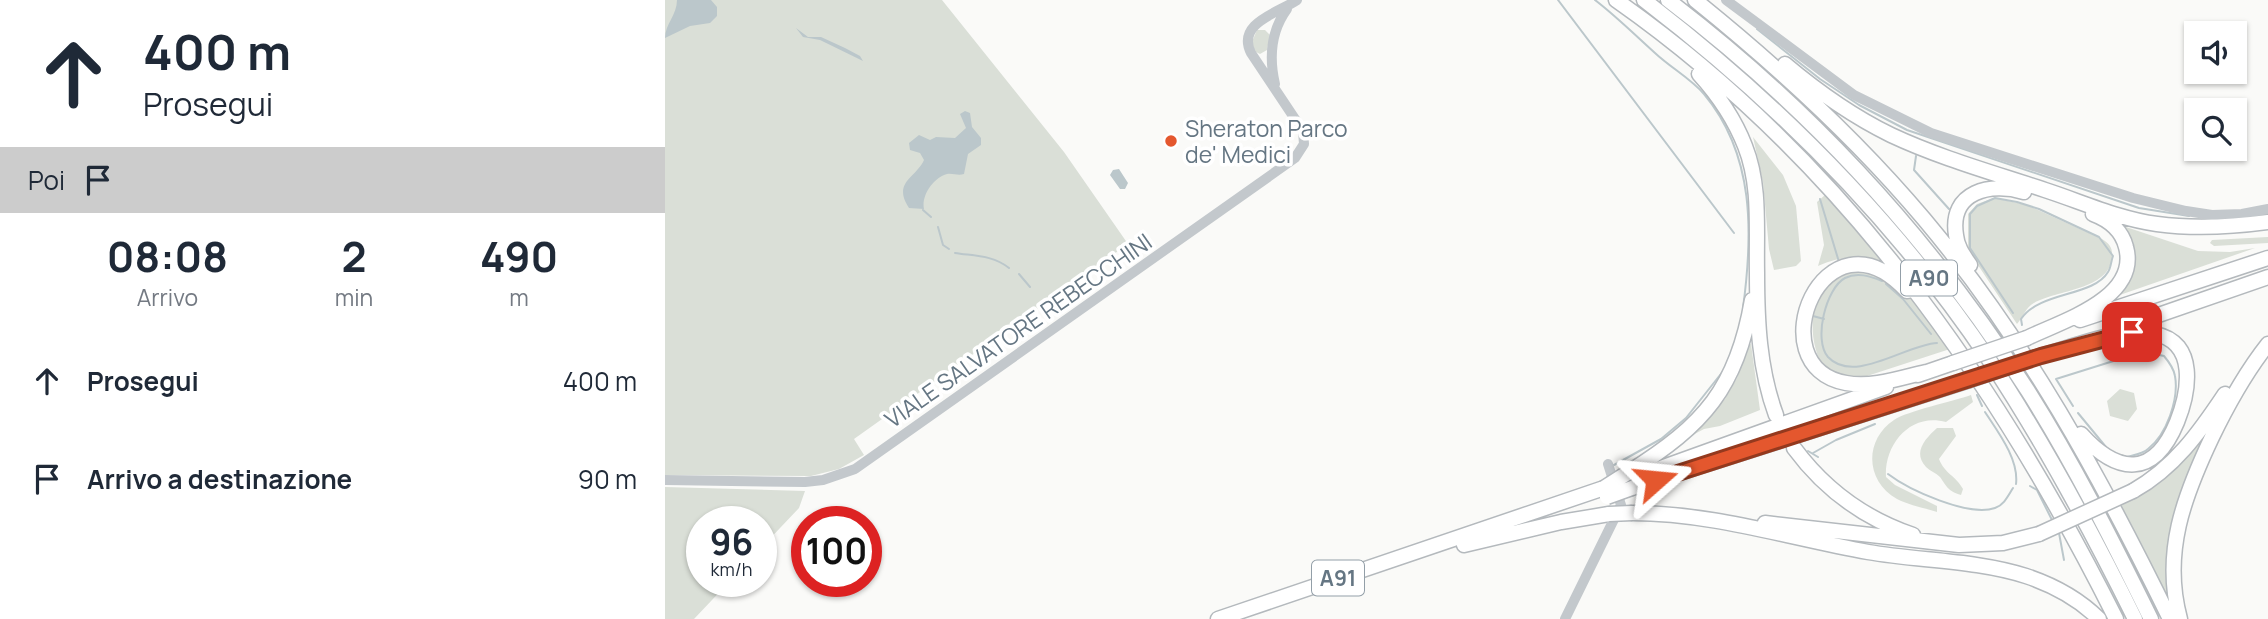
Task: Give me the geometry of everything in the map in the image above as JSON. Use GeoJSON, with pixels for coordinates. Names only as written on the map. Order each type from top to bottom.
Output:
{"type":"FeatureCollection","features":[{"type":"Feature","properties":{"kind":"highway"},"geometry":{"type":"LineString","coordinates":[[1616,0],[1749,107],[1867,231],[1907,279],[1994,401],[2050,494],[2116,619]]}},
{"type":"Feature","properties":{"kind":"highway","name":"A90"},"geometry":{"type":"LineString","coordinates":[[1644,0],[1711,53],[1811,145],[1857,193],[1919,266],[1974,339],[2030,424],[2069,490],[2134,619]]}},
{"type":"Feature","properties":{"kind":"highway","name":"A90"},"geometry":{"type":"LineString","coordinates":[[1668,0],[1770,83],[1821,133],[1906,225],[1952,284],[2028,392],[2064,452],[2151,619]]}},
{"type":"Feature","properties":{"kind":"highway"},"geometry":{"type":"LineString","coordinates":[[1695,0],[1735,31],[1854,142],[1924,219],[1996,312]]}},
{"type":"Feature","properties":{"kind":"highway"},"geometry":{"type":"LineString","coordinates":[[1707,10],[1741,31],[1841,106],[1884,132],[1928,151],[2148,223],[2212,227],[2268,222]]}},
{"type":"Feature","properties":{"kind":"highway"},"geometry":{"type":"LineString","coordinates":[[1640,17],[1685,58],[1722,99],[1745,145],[1757,202],[1757,274],[1763,368],[1776,415]]}},
{"type":"Feature","properties":{"kind":"highway"},"geometry":{"type":"LineString","coordinates":[[2027,338],[2088,308],[2118,287],[2126,273],[2128,254],[2123,239],[2113,225],[2087,212],[2011,188],[1988,187],[1974,194],[1958,213],[1956,238],[1961,250],[1996,312],[2063,415],[2115,508],[2170,619]]}},
{"type":"Feature","properties":{"kind":"highway","name":"A91"},"geometry":{"type":"LineString","coordinates":[[1248,619],[1464,545],[1605,493],[1630,480],[1926,372],[2268,257]]}},
{"type":"Feature","properties":{"kind":"highway"},"geometry":{"type":"LineString","coordinates":[[1926,372],[1891,381],[1859,384],[1841,382],[1825,375],[1812,361],[1804,339],[1805,316],[1812,294],[1839,270],[1855,265],[1876,267],[1902,285],[1958,347]]}},
{"type":"Feature","properties":{"kind":"highway"},"geometry":{"type":"LineString","coordinates":[[1630,480],[1682,436],[1722,390],[1744,338],[1757,274]]}},
{"type":"Feature","properties":{"kind":"highway","name":"A91"},"geometry":{"type":"LineString","coordinates":[[1630,480],[1748,449],[1967,381],[2268,277]]}},
{"type":"Feature","properties":{"kind":"highway"},"geometry":{"type":"LineString","coordinates":[[2041,356],[2113,336],[2143,332],[2166,337],[2178,347],[2185,359],[2188,382],[2181,411],[2167,443],[2157,455],[2146,462],[2128,465],[2110,460],[2094,448],[2063,415]]}},
{"type":"Feature","properties":{"kind":"highway"},"geometry":{"type":"LineString","coordinates":[[1464,545],[1561,522],[1632,513],[1766,523],[1959,545],[2003,543],[2039,534],[2133,491],[2163,471],[2183,452],[2245,365],[2268,342]]}},
{"type":"Feature","properties":{"kind":"highway"},"geometry":{"type":"LineString","coordinates":[[2180,619],[2175,593],[2174,555],[2185,499],[2239,384],[2268,342]]}},
{"type":"Feature","properties":{"kind":"highway"},"geometry":{"type":"LineString","coordinates":[[1794,448],[1822,481],[1845,502],[1867,516],[1915,536],[1959,545]]}},
{"type":"Feature","properties":{"kind":"highway","name":"A91"},"geometry":{"type":"LineString","coordinates":[[1218,619],[1605,493]]}},
{"type":"Feature","properties":{"kind":"highway"},"geometry":{"type":"LineString","coordinates":[[1728,521],[1861,551],[2018,574],[2041,581],[2067,594],[2099,619]]}},
{"type":"Feature","properties":{"kind":"street"},"geometry":{"type":"LineString","coordinates":[[1726,0],[1854,95],[1931,134],[2133,198],[2186,211],[2212,215],[2242,214],[2268,209]]}},
{"type":"Feature","properties":{"kind":"street","name":"VIALE SALVATORE REBECCHINI"},"geometry":{"type":"LineString","coordinates":[[1255,26],[1293,3]]}},
{"type":"Feature","properties":{"kind":"street","name":"VIALE SALVATORE REBECCHINI"},"geometry":{"type":"LineString","coordinates":[[1276,88],[1272,65],[1275,33],[1278,23],[1293,3]]}},
{"type":"Feature","properties":{"kind":"street"},"geometry":{"type":"LineString","coordinates":[[1273,52],[1261,57],[1251,53],[1247,38],[1255,26],[1266,26],[1275,33]]}},
{"type":"Feature","properties":{"kind":"street","name":"VIALE SALVATORE REBECCHINI"},"geometry":{"type":"LineString","coordinates":[[665,480],[805,482],[831,478],[855,468],[1297,157],[1304,144],[1304,135],[1251,53]]}},
{"type":"Feature","properties":{"kind":"street"},"geometry":{"type":"LineString","coordinates":[[1566,619],[1621,505],[1608,464]]}},
{"type":"Feature","properties":{"kind":"shaded area"},"geometry":{"type":"Polygon","coordinates":[[[665,0],[942,0],[1064,152],[1128,244],[854,439],[864,455],[839,469],[811,476],[665,475],[665,0]]]}},
{"type":"Feature","properties":{"kind":"shaded area"},"geometry":{"type":"Polygon","coordinates":[[[677,0],[711,0],[717,7],[717,16],[710,23],[690,26],[665,38],[677,0]]]}},
{"type":"Feature","properties":{"kind":"shaded area"},"geometry":{"type":"Polygon","coordinates":[[[796,28],[808,37],[821,37],[845,48],[860,56],[863,61],[820,40],[803,37],[796,28]]]}},
{"type":"Feature","properties":{"kind":"shaded area"},"geometry":{"type":"Polygon","coordinates":[[[1257,30],[1265,30],[1270,35],[1267,50],[1260,54],[1251,44],[1257,30]]]}},
{"type":"Feature","properties":{"kind":"shaded area"},"geometry":{"type":"Polygon","coordinates":[[[965,111],[970,113],[972,127],[981,138],[981,145],[968,154],[964,174],[947,174],[933,183],[926,193],[924,209],[909,208],[904,199],[904,186],[924,160],[920,153],[910,150],[909,143],[919,135],[930,140],[936,137],[955,138],[966,128],[960,114],[965,111]]]}},
{"type":"Feature","properties":{"kind":"shaded area"},"geometry":{"type":"Polygon","coordinates":[[[1753,137],[1783,175],[1796,206],[1801,261],[1796,266],[1774,270],[1769,249],[1763,182],[1753,137]]]}},
{"type":"Feature","properties":{"kind":"shaded area"},"geometry":{"type":"Polygon","coordinates":[[[1119,169],[1128,183],[1125,189],[1120,189],[1110,175],[1113,170],[1119,169]]]}},
{"type":"Feature","properties":{"kind":"shaded area"},"geometry":{"type":"Polygon","coordinates":[[[1825,195],[1891,270],[1855,258],[1838,259],[1818,266],[1824,245],[1817,202],[1825,195]]]}},
{"type":"Feature","properties":{"kind":"shaded area"},"geometry":{"type":"Polygon","coordinates":[[[1994,198],[2027,205],[2102,239],[2109,244],[2112,251],[2109,268],[2092,283],[2034,303],[2017,324],[1968,250],[1968,214],[1977,204],[1994,198]]]}},
{"type":"Feature","properties":{"kind":"shaded area"},"geometry":{"type":"Polygon","coordinates":[[[2114,223],[2198,251],[2230,252],[2255,248],[2114,297],[2129,276],[2134,260],[2129,244],[2114,223]]]}},
{"type":"Feature","properties":{"kind":"shaded area"},"geometry":{"type":"Polygon","coordinates":[[[2268,237],[2268,243],[2214,246],[2210,243],[2212,240],[2268,237]]]}},
{"type":"Feature","properties":{"kind":"shaded area"},"geometry":{"type":"Polygon","coordinates":[[[1871,270],[1910,297],[1950,349],[1853,379],[1823,367],[1814,342],[1813,315],[1817,302],[1831,281],[1843,273],[1871,270]]]}},
{"type":"Feature","properties":{"kind":"shaded area"},"geometry":{"type":"Polygon","coordinates":[[[1751,344],[1760,410],[1691,436],[1725,399],[1737,378],[1748,345],[1751,344]]]}},
{"type":"Feature","properties":{"kind":"shaded area"},"geometry":{"type":"Polygon","coordinates":[[[2120,389],[2134,393],[2137,409],[2128,421],[2110,416],[2107,401],[2120,389]]]}},
{"type":"Feature","properties":{"kind":"shaded area"},"geometry":{"type":"Polygon","coordinates":[[[1971,395],[1973,402],[1946,422],[1933,420],[1911,426],[1895,442],[1890,453],[1886,477],[1895,485],[1937,506],[1937,512],[1901,501],[1886,491],[1874,471],[1872,460],[1877,438],[1884,428],[1909,413],[1971,395]]]}},
{"type":"Feature","properties":{"kind":"shaded area"},"geometry":{"type":"Polygon","coordinates":[[[2215,420],[2185,495],[2172,601],[2168,603],[2120,505],[2150,488],[2173,470],[2215,420]]]}},
{"type":"Feature","properties":{"kind":"shaded area"},"geometry":{"type":"Polygon","coordinates":[[[1937,428],[1953,428],[1956,436],[1939,459],[1963,489],[1961,495],[1950,490],[1920,456],[1922,446],[1937,428]]]}},
{"type":"Feature","properties":{"kind":"shaded area"},"geometry":{"type":"Polygon","coordinates":[[[665,487],[805,491],[800,506],[791,506],[791,516],[777,531],[777,506],[686,506],[686,597],[715,597],[694,619],[665,619],[665,487]]]}},
{"type":"Feature","properties":{"kind":"waterway"},"geometry":{"type":"LineString","coordinates":[[1558,0],[1734,233]]}},
{"type":"Feature","properties":{"kind":"waterway"},"geometry":{"type":"LineString","coordinates":[[1595,0],[1699,88],[1721,118],[1733,143],[1746,196],[1749,224],[1743,308]]}},
{"type":"Feature","properties":{"kind":"waterway"},"geometry":{"type":"LineString","coordinates":[[1757,29],[1820,79],[1859,105],[1907,130],[2139,208],[2189,216]]}},
{"type":"Feature","properties":{"kind":"waterway"},"geometry":{"type":"LineString","coordinates":[[1916,156],[1914,170],[1949,209]]}},
{"type":"Feature","properties":{"kind":"waterway"},"geometry":{"type":"LineString","coordinates":[[2013,313],[1970,248],[1970,214],[1977,206],[1995,198],[2039,209],[2099,237],[2113,256],[2109,270],[2101,280],[2041,303],[2021,319],[2022,325]]}},
{"type":"Feature","properties":{"kind":"waterway"},"geometry":{"type":"LineString","coordinates":[[1820,199],[1839,262]]}},
{"type":"Feature","properties":{"kind":"waterway"},"geometry":{"type":"LineString","coordinates":[[923,210],[931,217]]}},
{"type":"Feature","properties":{"kind":"waterway"},"geometry":{"type":"LineString","coordinates":[[938,227],[943,245],[949,249]]}},
{"type":"Feature","properties":{"kind":"waterway"},"geometry":{"type":"LineString","coordinates":[[955,253],[990,258],[1009,268]]}},
{"type":"Feature","properties":{"kind":"waterway"},"geometry":{"type":"LineString","coordinates":[[1019,274],[1030,287]]}},
{"type":"Feature","properties":{"kind":"waterway"},"geometry":{"type":"LineString","coordinates":[[1882,281],[1854,275],[1845,278],[1832,292],[1822,327],[1822,339],[1828,357],[1839,364],[1852,367],[1881,361],[1937,343]]}},
{"type":"Feature","properties":{"kind":"waterway"},"geometry":{"type":"LineString","coordinates":[[1886,284],[1903,299],[1931,334]]}},
{"type":"Feature","properties":{"kind":"waterway"},"geometry":{"type":"LineString","coordinates":[[1813,316],[1824,319]]}},
{"type":"Feature","properties":{"kind":"waterway"},"geometry":{"type":"LineString","coordinates":[[2073,406],[2056,379],[2139,353],[2164,356],[2174,371],[2176,385],[2170,416],[2161,434],[2146,451],[2127,457],[2120,455]]}},
{"type":"Feature","properties":{"kind":"waterway"},"geometry":{"type":"LineString","coordinates":[[1614,465],[1661,439],[1686,418],[1724,370]]}},
{"type":"Feature","properties":{"kind":"waterway"},"geometry":{"type":"LineString","coordinates":[[1977,395],[1982,406]]}},
{"type":"Feature","properties":{"kind":"waterway"},"geometry":{"type":"LineString","coordinates":[[1985,412],[2011,456],[2016,484]]}},
{"type":"Feature","properties":{"kind":"waterway"},"geometry":{"type":"LineString","coordinates":[[2078,413],[2106,447]]}},
{"type":"Feature","properties":{"kind":"waterway"},"geometry":{"type":"LineString","coordinates":[[1813,453],[1875,424]]}},
{"type":"Feature","properties":{"kind":"waterway"},"geometry":{"type":"LineString","coordinates":[[1808,451],[1818,457]]}},
{"type":"Feature","properties":{"kind":"waterway"},"geometry":{"type":"LineString","coordinates":[[1888,474],[1924,494],[1970,509],[1998,507],[2013,488]]}},
{"type":"Feature","properties":{"kind":"waterway"},"geometry":{"type":"LineString","coordinates":[[2030,486],[2037,490],[2053,522]]}},
{"type":"Feature","properties":{"kind":"waterway"},"geometry":{"type":"LineString","coordinates":[[2059,533],[2064,560]]}},
{"type":"Feature","properties":{"kind":"place","name":"Sheraton Parco de' Medici"},"geometry":{"type":"Point","coordinates":[1171,141]}},
{"type":"Feature","properties":{"kind":"route"},"geometry":{"type":"LineString","coordinates":[[1656,480],[2041,356],[2132,332]]}}]}
